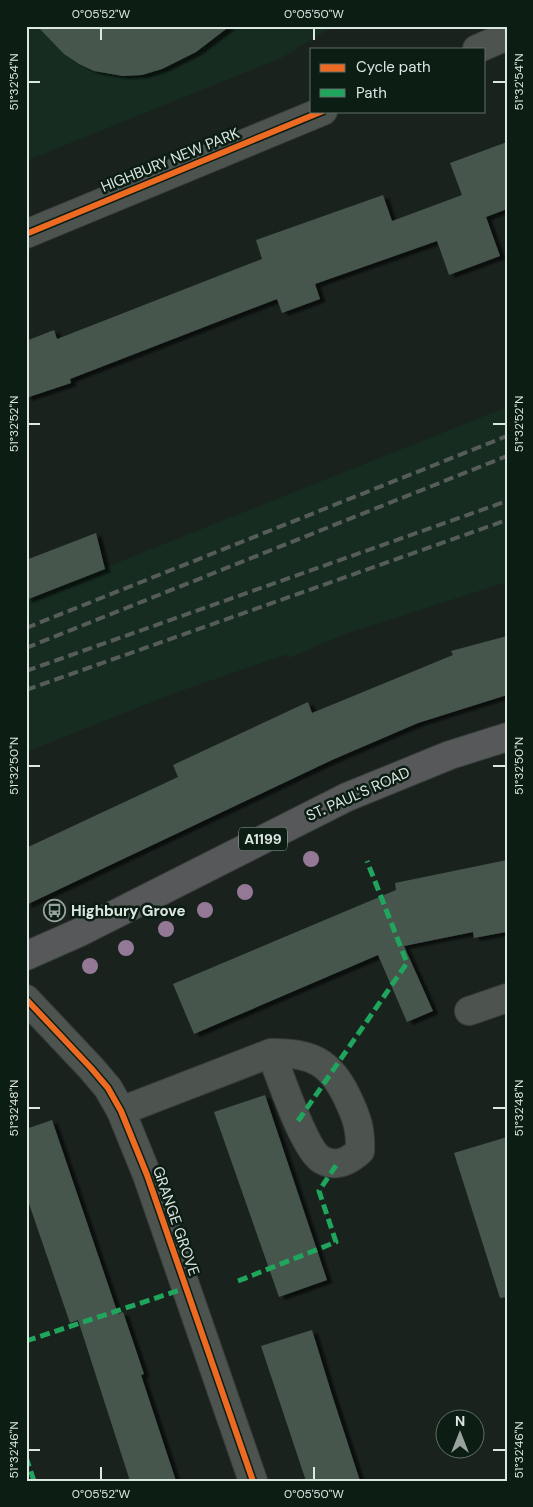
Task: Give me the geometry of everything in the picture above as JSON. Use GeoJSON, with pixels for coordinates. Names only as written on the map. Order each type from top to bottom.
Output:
{"type":"FeatureCollection","features":[{"type":"Feature","properties":{"kind":"main road","name":"ST. PAUL'S ROAD"},"geometry":{"type":"LineString","coordinates":[[26,956],[78,933],[347,797],[450,755],[507,737]]}},
{"type":"Feature","properties":{"kind":"street"},"geometry":{"type":"LineString","coordinates":[[479,48],[507,36]]}},
{"type":"Feature","properties":{"kind":"street","name":"HIGHBURY NEW PARK"},"geometry":{"type":"LineString","coordinates":[[26,234],[69,214],[321,112]]}},
{"type":"Feature","properties":{"kind":"street","name":"HIGHBURY NEW PARK"},"geometry":{"type":"LineString","coordinates":[[26,221],[69,214]]}},
{"type":"Feature","properties":{"kind":"street","name":"GRANGE GROVE"},"geometry":{"type":"LineString","coordinates":[[26,998],[108,1088],[121,1111],[147,1175],[253,1481]]}},
{"type":"Feature","properties":{"kind":"street"},"geometry":{"type":"LineString","coordinates":[[469,1012],[507,998]]}},
{"type":"Feature","properties":{"kind":"street"},"geometry":{"type":"LineString","coordinates":[[121,1111],[271,1053],[292,1052],[315,1059],[331,1070],[342,1087],[361,1108],[360,1151],[349,1161],[337,1164],[322,1160],[309,1146],[271,1053]]}},
{"type":"Feature","properties":{"kind":"shaded area"},"geometry":{"type":"Polygon","coordinates":[[[26,26],[334,26],[283,57],[26,161],[26,26]]]}},
{"type":"Feature","properties":{"kind":"shaded area"},"geometry":{"type":"Polygon","coordinates":[[[507,407],[507,582],[345,634],[289,658],[287,654],[175,693],[26,752],[26,599],[507,407]]]}},
{"type":"Feature","properties":{"kind":"building"},"geometry":{"type":"Polygon","coordinates":[[[37,26],[230,26],[196,52],[162,69],[142,75],[123,76],[94,71],[79,64],[64,54],[37,26]]]}},
{"type":"Feature","properties":{"kind":"building"},"geometry":{"type":"Polygon","coordinates":[[[507,142],[507,209],[486,217],[500,256],[449,275],[437,241],[315,284],[320,299],[282,313],[277,299],[70,379],[71,383],[26,398],[26,341],[54,330],[57,339],[262,259],[256,240],[383,195],[392,221],[462,195],[450,163],[507,142]]]}},
{"type":"Feature","properties":{"kind":"building"},"geometry":{"type":"Polygon","coordinates":[[[96,533],[105,569],[26,600],[26,560],[96,533]]]}},
{"type":"Feature","properties":{"kind":"building"},"geometry":{"type":"Polygon","coordinates":[[[507,636],[507,695],[418,723],[332,760],[26,905],[26,848],[178,777],[173,765],[308,702],[312,713],[453,655],[451,651],[507,636]]]}},
{"type":"Feature","properties":{"kind":"building"},"geometry":{"type":"Polygon","coordinates":[[[507,860],[506,932],[474,938],[473,932],[404,946],[433,1011],[407,1022],[378,955],[194,1034],[173,984],[396,890],[395,883],[507,860]]]}},
{"type":"Feature","properties":{"kind":"building"},"geometry":{"type":"Polygon","coordinates":[[[265,1095],[327,1280],[279,1297],[214,1112],[265,1095]]]}},
{"type":"Feature","properties":{"kind":"building"},"geometry":{"type":"Polygon","coordinates":[[[52,1120],[118,1314],[123,1312],[144,1374],[141,1375],[176,1481],[130,1481],[78,1320],[70,1323],[26,1195],[26,1129],[52,1120]]]}},
{"type":"Feature","properties":{"kind":"building"},"geometry":{"type":"Polygon","coordinates":[[[507,1137],[507,1297],[500,1298],[454,1153],[507,1137]]]}},
{"type":"Feature","properties":{"kind":"building"},"geometry":{"type":"Polygon","coordinates":[[[312,1330],[360,1481],[306,1481],[261,1346],[312,1330]]]}},
{"type":"Feature","properties":{"kind":"railway"},"geometry":{"type":"LineString","coordinates":[[26,628],[507,436]]}},
{"type":"Feature","properties":{"kind":"railway"},"geometry":{"type":"LineString","coordinates":[[26,648],[507,456]]}},
{"type":"Feature","properties":{"kind":"railway"},"geometry":{"type":"LineString","coordinates":[[26,671],[507,501]]}},
{"type":"Feature","properties":{"kind":"railway"},"geometry":{"type":"LineString","coordinates":[[26,690],[507,520]]}},
{"type":"Feature","properties":{"kind":"marked path"},"geometry":{"type":"LineString","coordinates":[[298,1121],[407,963],[367,861]]}},
{"type":"Feature","properties":{"kind":"marked path"},"geometry":{"type":"LineString","coordinates":[[238,1281],[336,1242],[319,1191],[337,1164]]}},
{"type":"Feature","properties":{"kind":"marked path"},"geometry":{"type":"LineString","coordinates":[[26,1341],[186,1288]]}},
{"type":"Feature","properties":{"kind":"marked path"},"geometry":{"type":"LineString","coordinates":[[26,1457],[34,1481]]}},
{"type":"Feature","properties":{"kind":"cycle path"},"geometry":{"type":"LineString","coordinates":[[26,234],[321,112]]}},
{"type":"Feature","properties":{"kind":"cycle path"},"geometry":{"type":"LineString","coordinates":[[26,999],[108,1088],[121,1111],[147,1175],[253,1481]]}},
{"type":"Feature","properties":{"kind":"place","name":"Highbury Grove"},"geometry":{"type":"Point","coordinates":[55,911]}}]}
